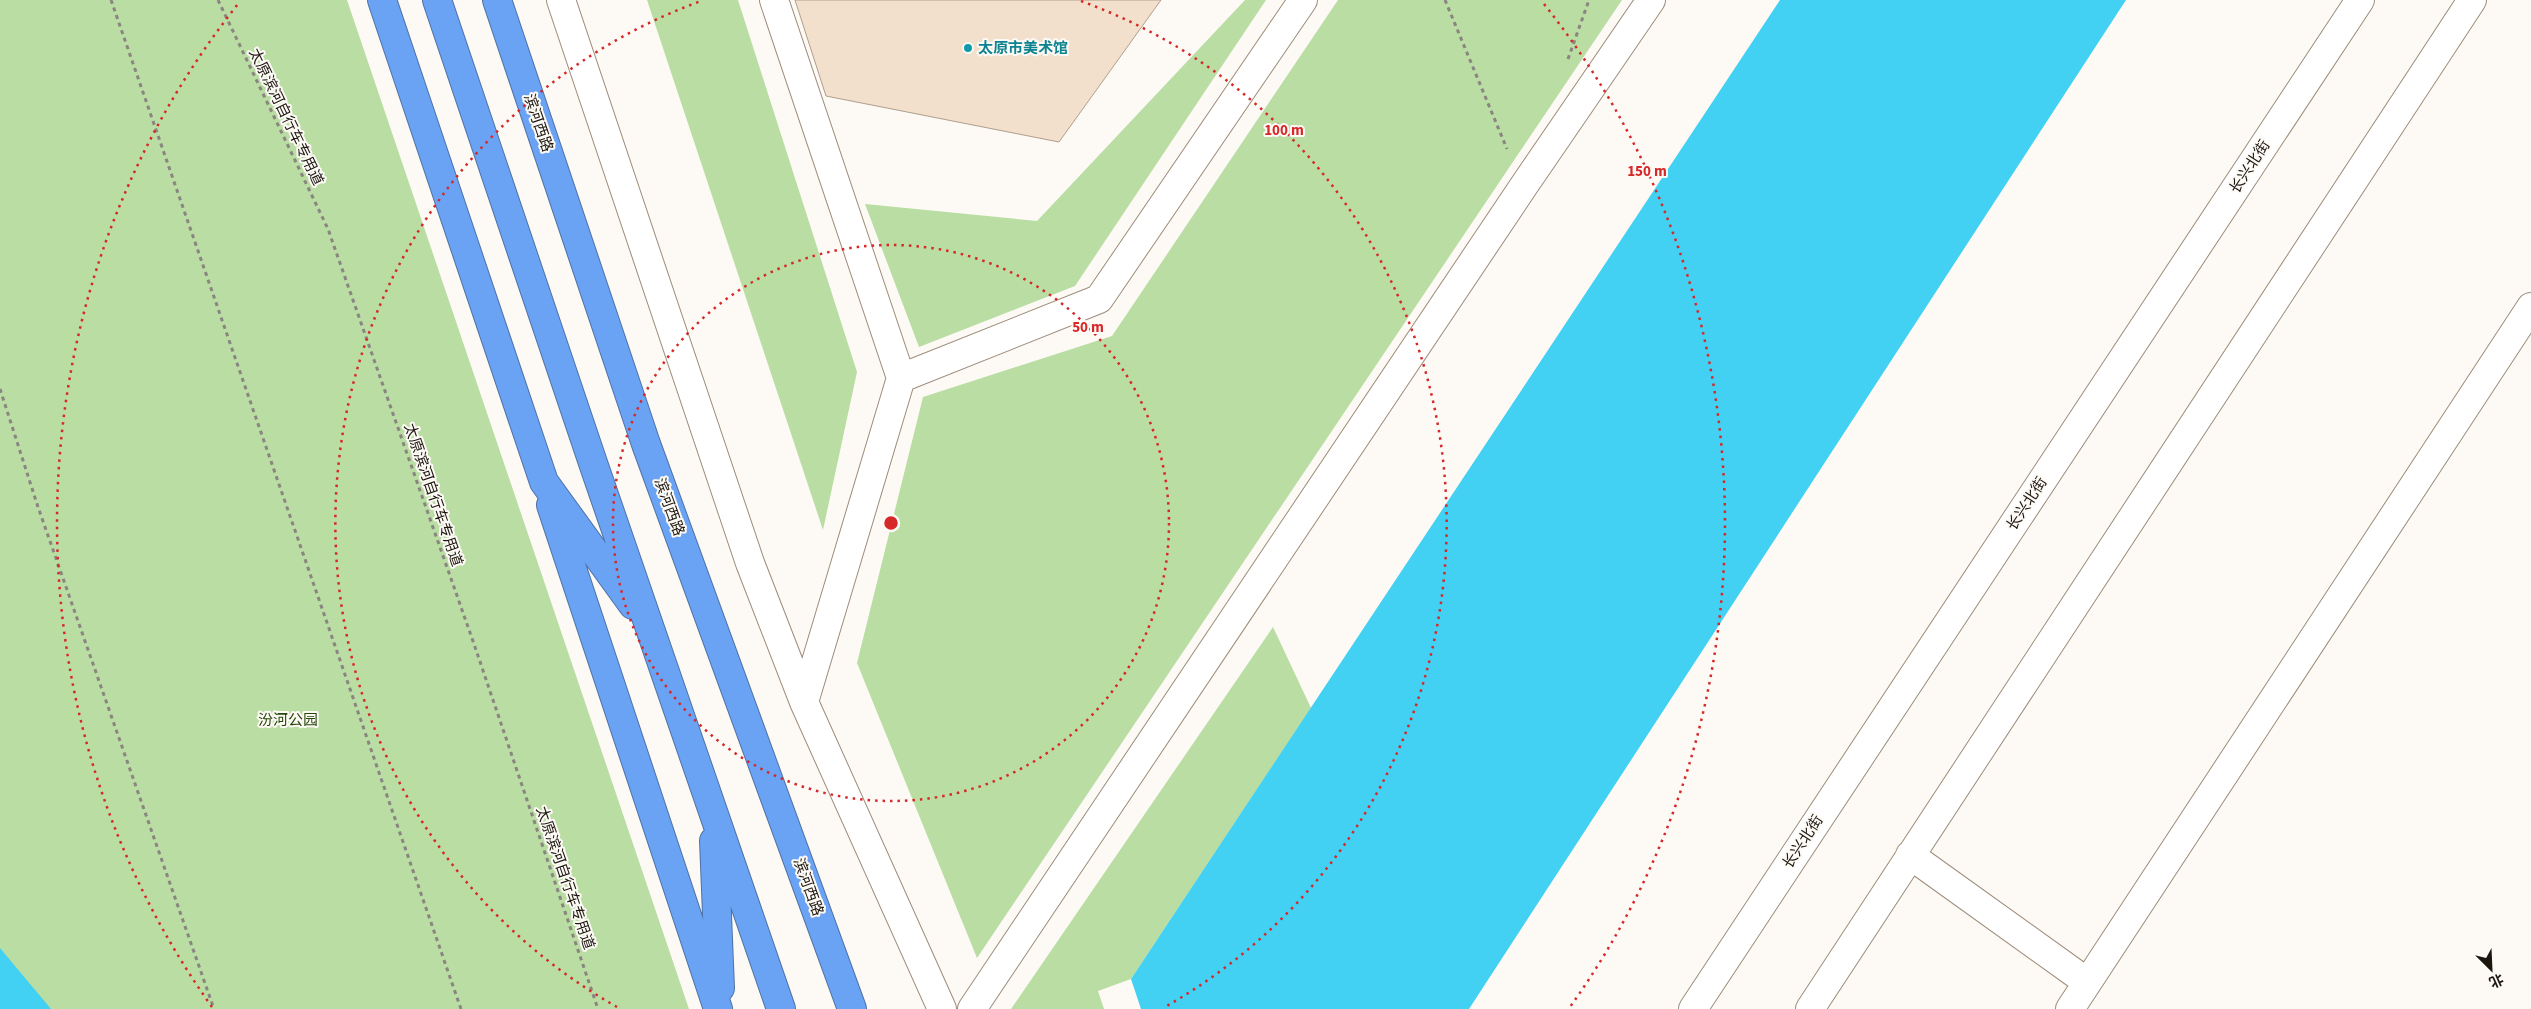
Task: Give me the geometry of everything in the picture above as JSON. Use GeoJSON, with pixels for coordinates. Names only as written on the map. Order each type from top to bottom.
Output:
{"type":"FeatureCollection","features":[{"type":"Feature","properties":{"kind":"highway"},"geometry":{"type":"LineString","coordinates":[[382,0],[719,1009]]}},
{"type":"Feature","properties":{"kind":"highway"},"geometry":{"type":"LineString","coordinates":[[437,0],[781,1009]]}},
{"type":"Feature","properties":{"kind":"highway","name":"滨河西路"},"geometry":{"type":"LineString","coordinates":[[497,0],[646,444],[852,1009]]}},
{"type":"Feature","properties":{"kind":"highway"},"geometry":{"type":"LineString","coordinates":[[544,482],[650,628]]}},
{"type":"Feature","properties":{"kind":"highway"},"geometry":{"type":"LineString","coordinates":[[713,812],[719,1009]]}},
{"type":"Feature","properties":{"kind":"street"},"geometry":{"type":"LineString","coordinates":[[560,0],[750,563],[804,702],[942,1009]]}},
{"type":"Feature","properties":{"kind":"street"},"geometry":{"type":"LineString","coordinates":[[774,0],[901,378],[804,702]]}},
{"type":"Feature","properties":{"kind":"street"},"geometry":{"type":"LineString","coordinates":[[901,378],[1099,299],[1304,0]]}},
{"type":"Feature","properties":{"kind":"street"},"geometry":{"type":"LineString","coordinates":[[972,1009],[1523,187],[1651,0]]}},
{"type":"Feature","properties":{"kind":"street","name":"长兴北街"},"geometry":{"type":"LineString","coordinates":[[1693,1009],[2360,0]]}},
{"type":"Feature","properties":{"kind":"street"},"geometry":{"type":"LineString","coordinates":[[1810,1009],[2472,0]]}},
{"type":"Feature","properties":{"kind":"street"},"geometry":{"type":"LineString","coordinates":[[2070,1009],[2531,307]]}},
{"type":"Feature","properties":{"kind":"street"},"geometry":{"type":"LineString","coordinates":[[1910,855],[2087,982]]}},
{"type":"Feature","properties":{"kind":"path"},"geometry":{"type":"LineString","coordinates":[[111,0],[461,1009]]}},
{"type":"Feature","properties":{"kind":"path","name":"太原滨河自行车专用道"},"geometry":{"type":"LineString","coordinates":[[218,0],[328,230],[520,778],[598,1009]]}},
{"type":"Feature","properties":{"kind":"path"},"geometry":{"type":"LineString","coordinates":[[1445,0],[1523,187]]}},
{"type":"Feature","properties":{"kind":"path"},"geometry":{"type":"LineString","coordinates":[[0,389],[38,507],[214,1009]]}},
{"type":"Feature","properties":{"kind":"green space","name":"汾河公园"},"geometry":{"type":"Polygon","coordinates":[[[0,0],[347,0],[689,1009],[0,1009],[0,0]]]}},
{"type":"Feature","properties":{"kind":"green space"},"geometry":{"type":"Polygon","coordinates":[[[647,0],[738,0],[857,372],[823,530],[647,0]]]}},
{"type":"Feature","properties":{"kind":"green space"},"geometry":{"type":"Polygon","coordinates":[[[1245,0],[1266,0],[1075,286],[919,347],[865,204],[1037,221],[1245,0]]]}},
{"type":"Feature","properties":{"kind":"green space"},"geometry":{"type":"Polygon","coordinates":[[[1338,0],[1622,0],[977,958],[857,663],[923,397],[1112,336],[1338,0]]]}},
{"type":"Feature","properties":{"kind":"green space"},"geometry":{"type":"Polygon","coordinates":[[[1273,627],[1311,708],[1131,979],[1098,991],[1104,1009],[1011,1009],[1273,627]]]}},
{"type":"Feature","properties":{"kind":"water"},"geometry":{"type":"Polygon","coordinates":[[[1780,0],[2126,0],[1469,1009],[1141,1009],[1131,979],[1780,0]]]}},
{"type":"Feature","properties":{"kind":"water"},"geometry":{"type":"Polygon","coordinates":[[[0,948],[5,954],[51,1009],[0,1009],[0,948]]]}},
{"type":"Feature","properties":{"kind":"building","name":"太原市美术馆"},"geometry":{"type":"Polygon","coordinates":[[[795,0],[1161,0],[1059,142],[826,96],[795,0]]]}},
{"type":"Feature","properties":{"kind":"place","name":"太原市美术馆"},"geometry":{"type":"Point","coordinates":[968,48]}}]}
